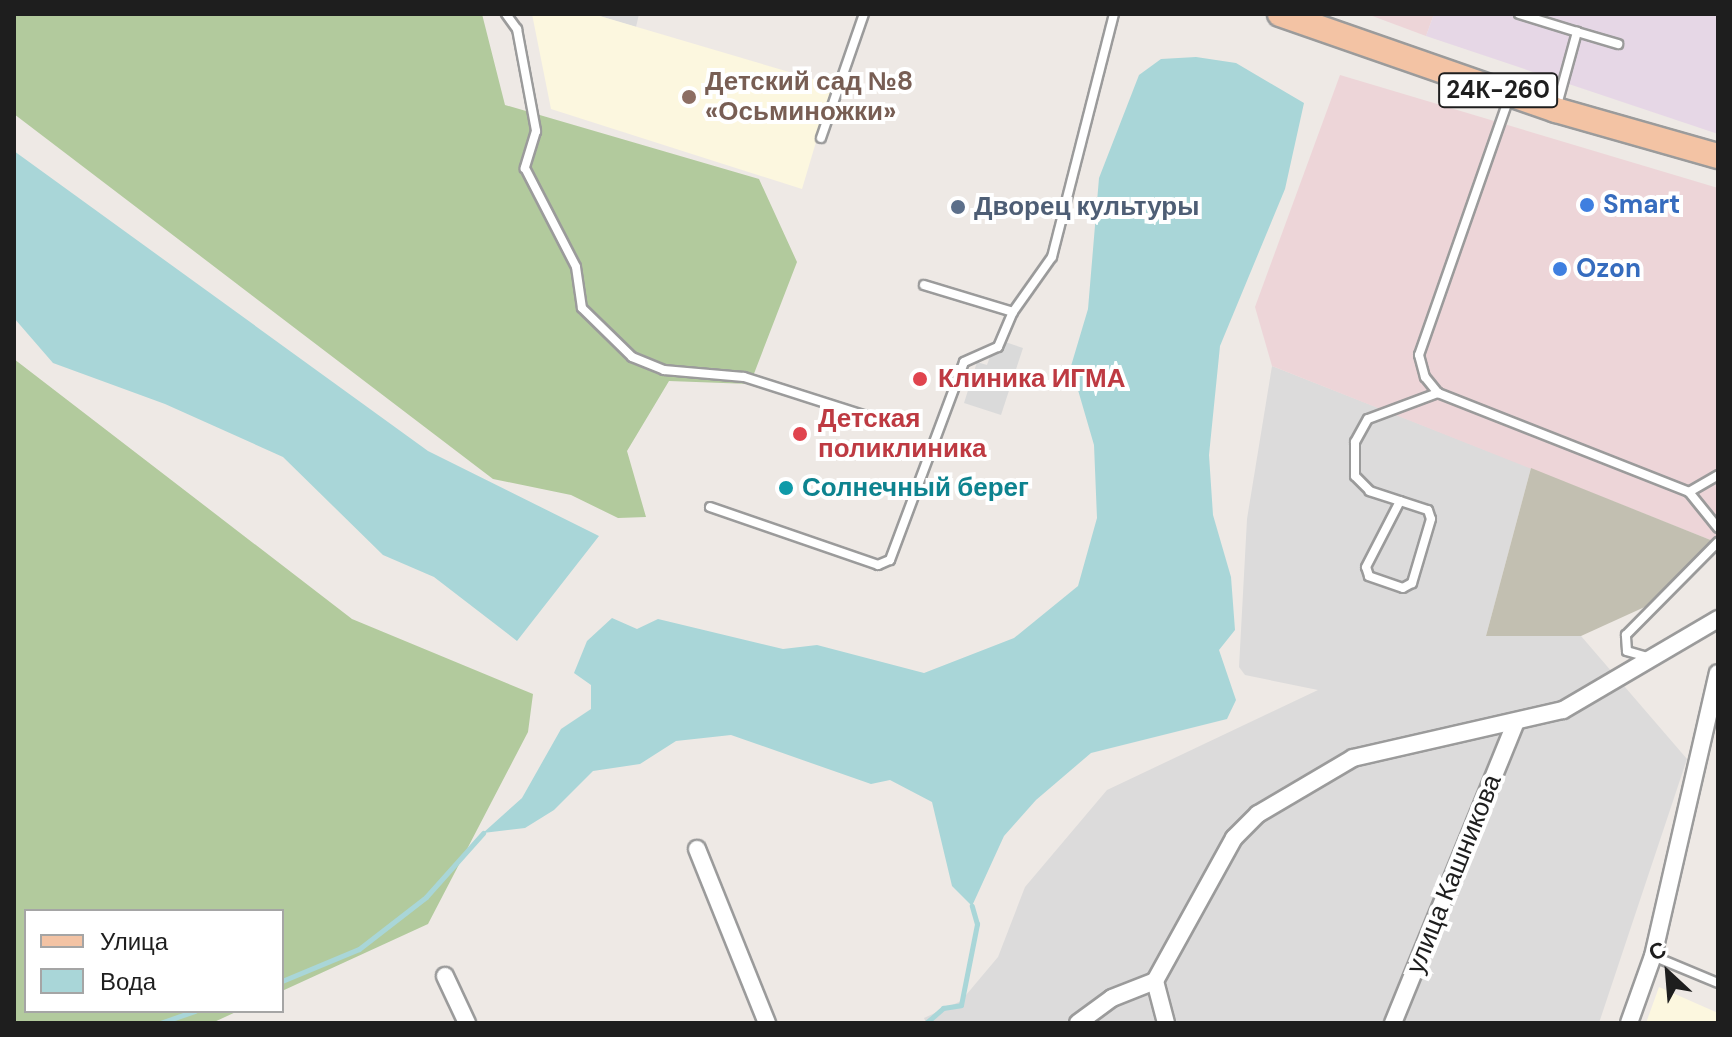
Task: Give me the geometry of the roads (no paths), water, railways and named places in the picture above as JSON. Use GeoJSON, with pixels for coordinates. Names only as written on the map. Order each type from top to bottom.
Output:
{"type":"FeatureCollection","features":[{"type":"Feature","properties":{"kind":"main road","name":"24К-260"},"geometry":{"type":"LineString","coordinates":[[1280,14],[1556,110],[1718,156]]}},
{"type":"Feature","properties":{"kind":"street"},"geometry":{"type":"LineString","coordinates":[[1078,1023],[1112,998],[1155,981],[1234,838],[1258,814],[1353,758],[1400,744],[1515,724],[1563,710],[1718,619]]}},
{"type":"Feature","properties":{"kind":"street"},"geometry":{"type":"LineString","coordinates":[[1629,1023],[1653,956],[1718,673]]}},
{"type":"Feature","properties":{"kind":"street","name":"улица Кашникова"},"geometry":{"type":"LineString","coordinates":[[1393,1023],[1515,724]]}},
{"type":"Feature","properties":{"kind":"street"},"geometry":{"type":"LineString","coordinates":[[697,849],[767,1023]]}},
{"type":"Feature","properties":{"kind":"street"},"geometry":{"type":"LineString","coordinates":[[445,976],[467,1023]]}},
{"type":"Feature","properties":{"kind":"street"},"geometry":{"type":"LineString","coordinates":[[1155,981],[1166,1023]]}},
{"type":"Feature","properties":{"kind":"lane"},"geometry":{"type":"LineString","coordinates":[[506,14],[517,29],[536,131],[525,168],[576,267],[582,308],[632,357],[664,370],[744,377],[866,416]]}},
{"type":"Feature","properties":{"kind":"lane"},"geometry":{"type":"LineString","coordinates":[[821,138],[864,14]]}},
{"type":"Feature","properties":{"kind":"lane"},"geometry":{"type":"LineString","coordinates":[[710,507],[878,565],[890,560],[964,362],[998,347],[1013,312],[1052,257],[1114,30],[1114,14]]}},
{"type":"Feature","properties":{"kind":"lane"},"geometry":{"type":"LineString","coordinates":[[1519,14],[1618,44]]}},
{"type":"Feature","properties":{"kind":"lane"},"geometry":{"type":"LineString","coordinates":[[1556,110],[1577,32]]}},
{"type":"Feature","properties":{"kind":"lane"},"geometry":{"type":"LineString","coordinates":[[1510,94],[1419,355],[1425,377],[1438,393],[1689,492],[1718,528]]}},
{"type":"Feature","properties":{"kind":"lane"},"geometry":{"type":"LineString","coordinates":[[924,285],[1013,312]]}},
{"type":"Feature","properties":{"kind":"lane"},"geometry":{"type":"LineString","coordinates":[[1400,501],[1366,567],[1369,576],[1403,588],[1412,583],[1431,519],[1428,510],[1370,491],[1355,476],[1355,442],[1368,419],[1438,393]]}},
{"type":"Feature","properties":{"kind":"lane"},"geometry":{"type":"LineString","coordinates":[[1689,492],[1718,475]]}},
{"type":"Feature","properties":{"kind":"lane"},"geometry":{"type":"LineString","coordinates":[[1652,658],[1627,651],[1626,635],[1718,542]]}},
{"type":"Feature","properties":{"kind":"lane"},"geometry":{"type":"LineString","coordinates":[[1653,956],[1718,983]]}},
{"type":"Feature","properties":{"kind":"water"},"geometry":{"type":"Polygon","coordinates":[[[1196,57],[1236,63],[1304,103],[1285,189],[1220,346],[1209,455],[1213,515],[1231,577],[1235,630],[1219,650],[1236,700],[1227,719],[1091,753],[1036,800],[1004,836],[972,906],[952,886],[932,802],[890,780],[871,784],[731,735],[676,741],[640,764],[593,771],[554,810],[525,828],[483,833],[522,798],[561,729],[591,709],[591,685],[574,673],[587,641],[612,618],[637,629],[658,619],[783,649],[817,645],[924,673],[1014,638],[1078,586],[1097,518],[1094,445],[1071,366],[1088,309],[1099,178],[1139,75],[1161,59],[1196,57]]]}},
{"type":"Feature","properties":{"kind":"water"},"geometry":{"type":"Polygon","coordinates":[[[14,151],[428,451],[599,536],[517,641],[434,577],[383,555],[283,457],[165,404],[53,363],[14,318],[14,151]]]}},
{"type":"Feature","properties":{"kind":"waterway"},"geometry":{"type":"LineString","coordinates":[[284,980],[359,949],[426,897],[483,833]]}},
{"type":"Feature","properties":{"kind":"waterway"},"geometry":{"type":"LineString","coordinates":[[926,1023],[943,1008],[961,1005],[977,924],[972,906]]}},
{"type":"Feature","properties":{"kind":"waterway"},"geometry":{"type":"LineString","coordinates":[[160,1023],[189,1013]]}},
{"type":"Feature","properties":{"kind":"place","name":"Детский сад №8 «Осьминожки»"},"geometry":{"type":"Point","coordinates":[689,97]}},
{"type":"Feature","properties":{"kind":"place","name":"Smart"},"geometry":{"type":"Point","coordinates":[1587,205]}},
{"type":"Feature","properties":{"kind":"place","name":"Дворец культуры"},"geometry":{"type":"Point","coordinates":[958,207]}},
{"type":"Feature","properties":{"kind":"place","name":"Ozon"},"geometry":{"type":"Point","coordinates":[1560,269]}},
{"type":"Feature","properties":{"kind":"place","name":"Клиника ИГМА"},"geometry":{"type":"Point","coordinates":[920,379]}},
{"type":"Feature","properties":{"kind":"place","name":"Детская поликлиника"},"geometry":{"type":"Point","coordinates":[800,434]}},
{"type":"Feature","properties":{"kind":"place","name":"Солнечный берег"},"geometry":{"type":"Point","coordinates":[786,488]}}]}
